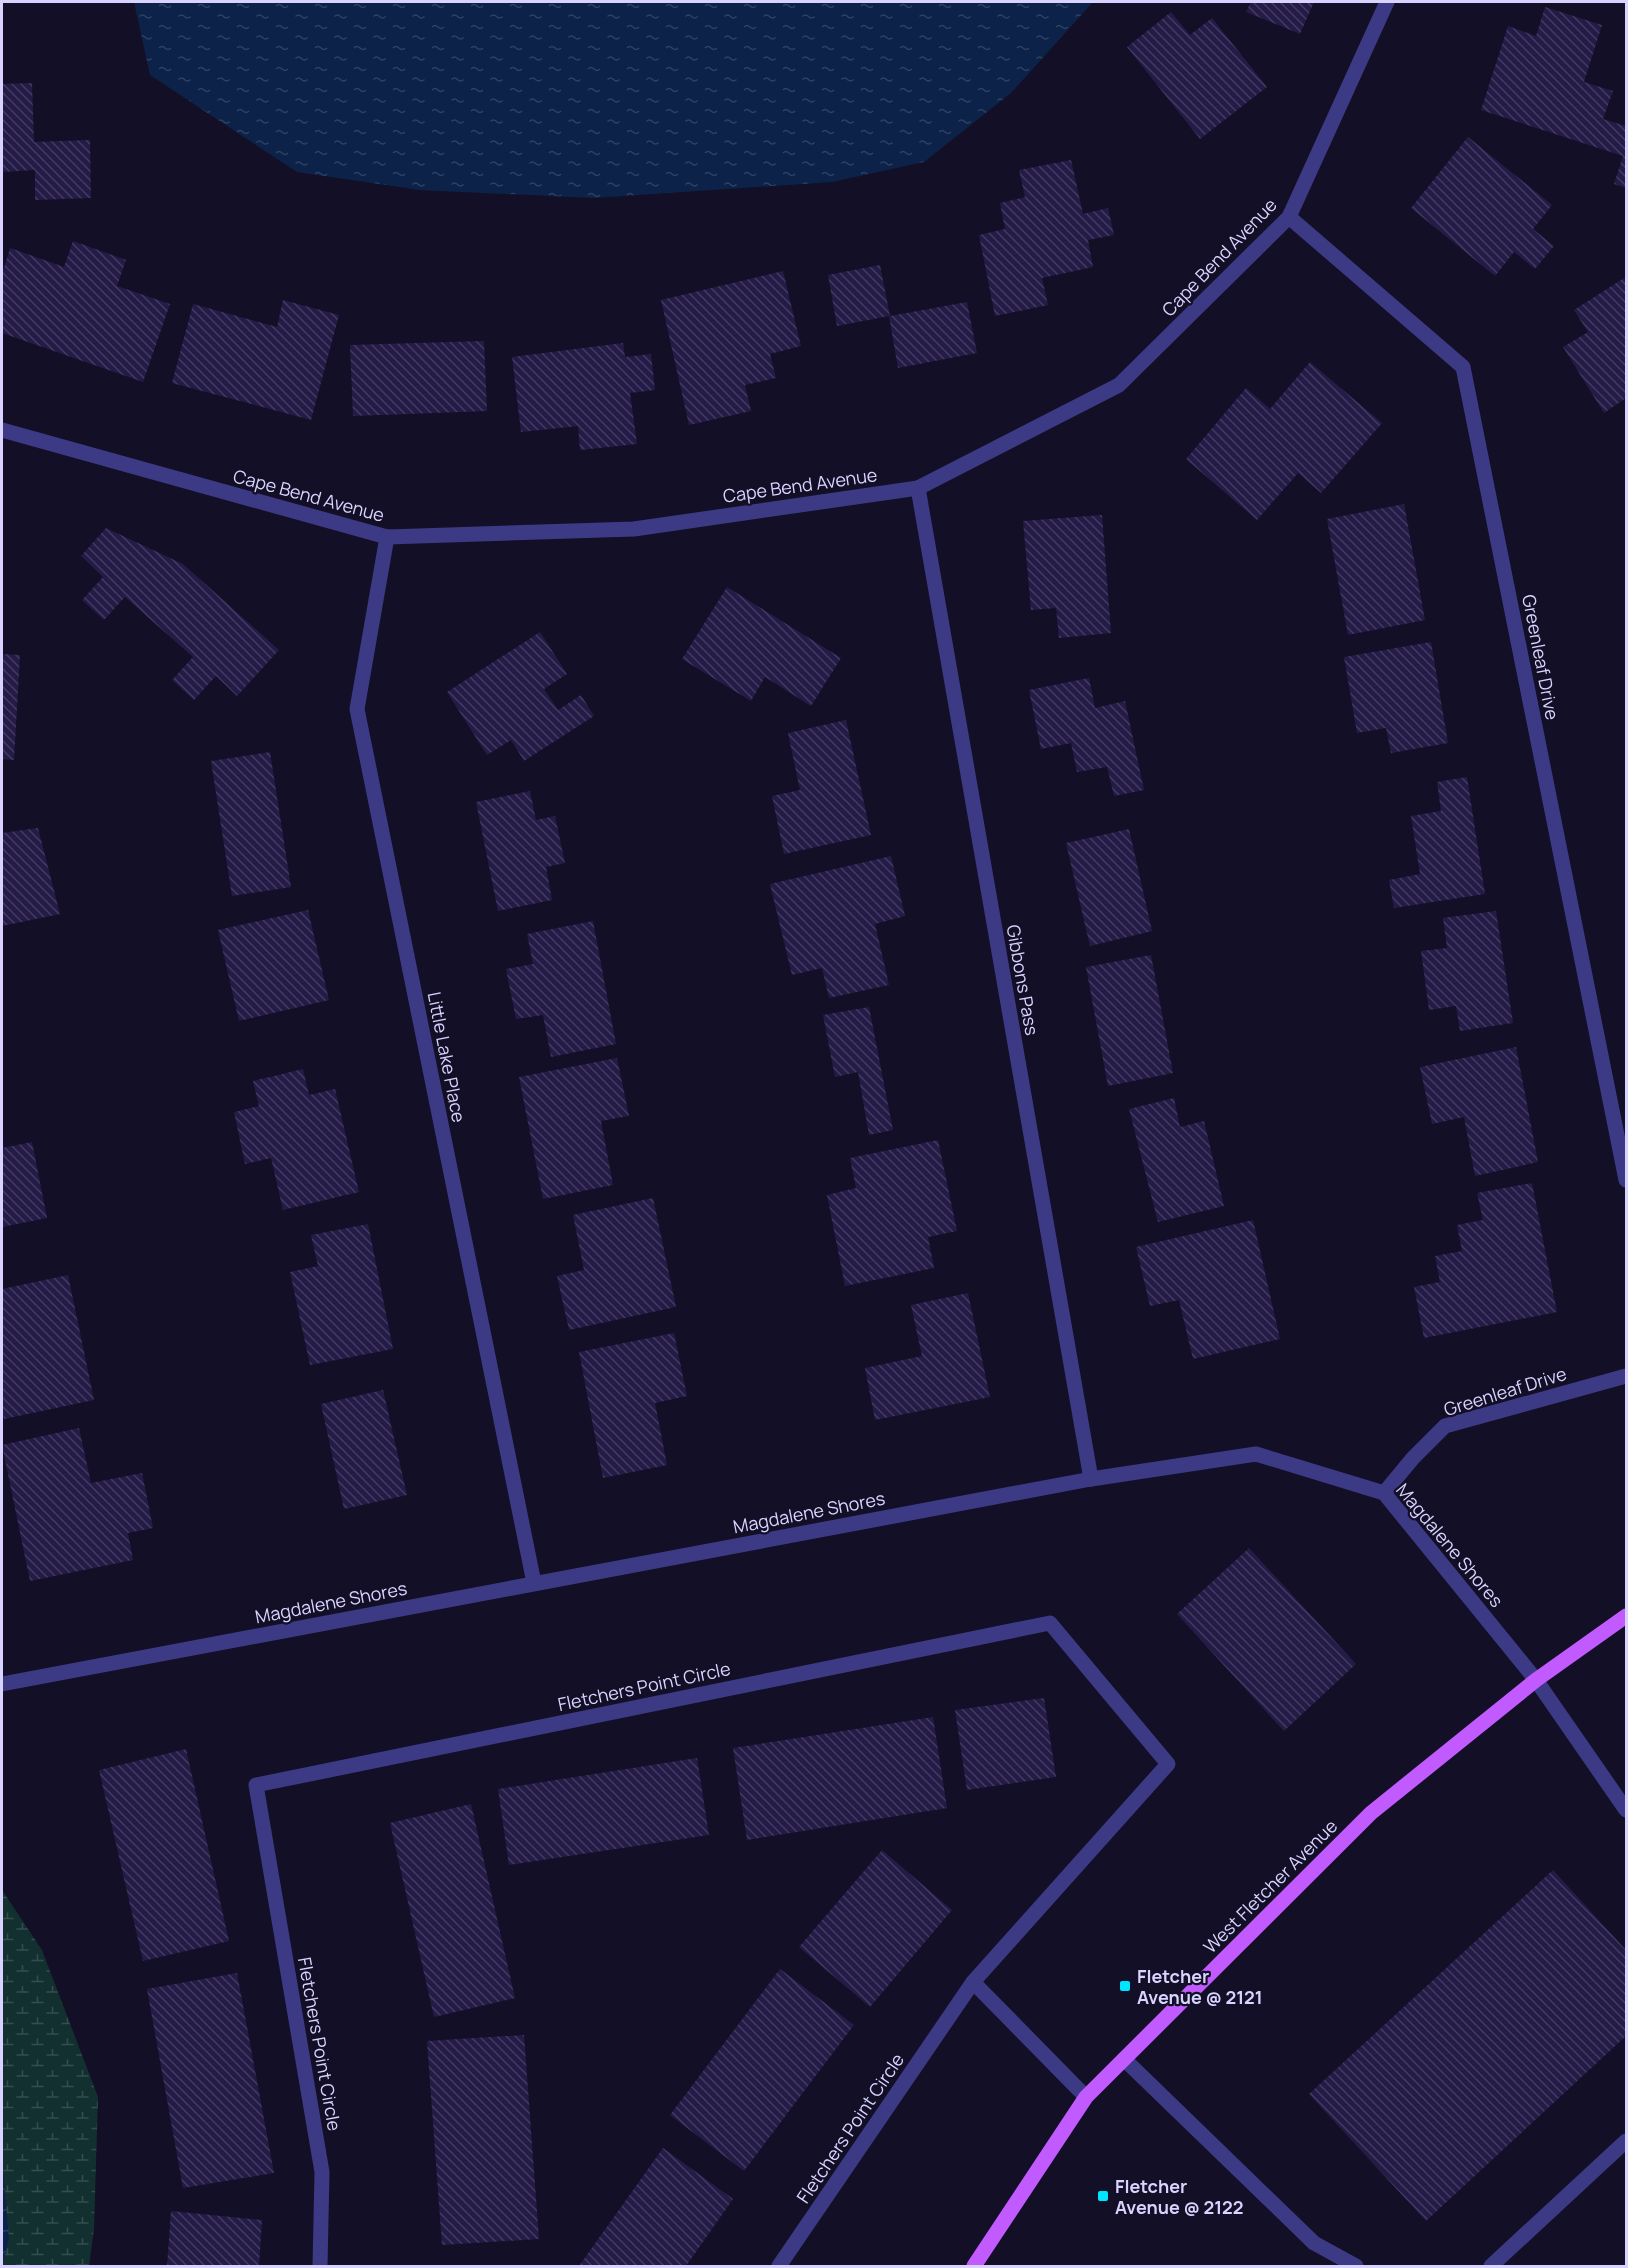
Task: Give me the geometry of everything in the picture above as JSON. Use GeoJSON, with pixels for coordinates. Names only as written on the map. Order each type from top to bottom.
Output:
{"type":"FeatureCollection","features":[{"type":"Feature","properties":{"kind":"main road","name":"West Fletcher Avenue"},"geometry":{"type":"LineString","coordinates":[[974,2266],[1086,2097],[1371,1813],[1536,1680],[1626,1616]]}},
{"type":"Feature","properties":{"kind":"street","name":"Cape Bend Avenue"},"geometry":{"type":"LineString","coordinates":[[2,430],[387,537],[634,529],[918,488],[1119,385],[1289,217],[1387,2]]}},
{"type":"Feature","properties":{"kind":"street","name":"Greenleaf Drive"},"geometry":{"type":"LineString","coordinates":[[1289,217],[1463,367],[1626,1180]]}},
{"type":"Feature","properties":{"kind":"street","name":"Gibbons Pass"},"geometry":{"type":"LineString","coordinates":[[918,488],[1091,1479]]}},
{"type":"Feature","properties":{"kind":"street","name":"Little Lake Place"},"geometry":{"type":"LineString","coordinates":[[387,537],[357,709],[534,1583]]}},
{"type":"Feature","properties":{"kind":"street","name":"Greenleaf Drive"},"geometry":{"type":"LineString","coordinates":[[1384,1493],[1413,1458],[1445,1426],[1626,1376]]}},
{"type":"Feature","properties":{"kind":"street","name":"Magdalene Shores"},"geometry":{"type":"LineString","coordinates":[[2,1684],[1091,1479],[1256,1454],[1384,1493],[1536,1680],[1626,1810]]}},
{"type":"Feature","properties":{"kind":"street","name":"Fletchers Point Circle"},"geometry":{"type":"LineString","coordinates":[[320,2266],[322,2172],[256,1785],[1050,1623],[1168,1764],[973,1982],[779,2266]]}},
{"type":"Feature","properties":{"kind":"street"},"geometry":{"type":"LineString","coordinates":[[973,1982],[1086,2097]]}},
{"type":"Feature","properties":{"kind":"street"},"geometry":{"type":"LineString","coordinates":[[1124,2060],[1314,2243],[1356,2266]]}},
{"type":"Feature","properties":{"kind":"street"},"geometry":{"type":"LineString","coordinates":[[1491,2266],[1626,2141]]}},
{"type":"Feature","properties":{"kind":"green space"},"geometry":{"type":"Polygon","coordinates":[[[2,1890],[42,1950],[98,2097],[94,2229],[89,2266],[2,2266],[2,1890]]]}},
{"type":"Feature","properties":{"kind":"water"},"geometry":{"type":"Polygon","coordinates":[[[134,2],[1093,2],[1011,93],[924,162],[832,182],[594,198],[420,190],[297,172],[150,75],[134,2]]]}},
{"type":"Feature","properties":{"kind":"water"},"geometry":{"type":"Polygon","coordinates":[[[2,2158],[9,2239],[2,2266],[2,2158]]]}},
{"type":"Feature","properties":{"kind":"building"},"geometry":{"type":"Polygon","coordinates":[[[1251,2],[1314,2],[1300,34],[1246,12],[1251,2]]]}},
{"type":"Feature","properties":{"kind":"building"},"geometry":{"type":"Polygon","coordinates":[[[1545,7],[1602,25],[1584,82],[1613,91],[1603,119],[1626,126],[1626,188],[1614,184],[1623,156],[1481,110],[1508,26],[1536,36],[1545,7]]]}},
{"type":"Feature","properties":{"kind":"building"},"geometry":{"type":"Polygon","coordinates":[[[1171,12],[1190,35],[1212,18],[1267,87],[1200,139],[1127,47],[1171,12]]]}},
{"type":"Feature","properties":{"kind":"building"},"geometry":{"type":"Polygon","coordinates":[[[32,83],[34,142],[90,140],[91,198],[35,200],[35,170],[2,172],[2,84],[32,83]]]}},
{"type":"Feature","properties":{"kind":"building"},"geometry":{"type":"Polygon","coordinates":[[[1468,137],[1552,205],[1533,229],[1554,246],[1535,269],[1514,252],[1495,276],[1411,208],[1468,137]]]}},
{"type":"Feature","properties":{"kind":"building"},"geometry":{"type":"Polygon","coordinates":[[[1071,160],[1083,214],[1108,208],[1114,235],[1088,240],[1093,267],[1042,278],[1048,305],[995,316],[979,235],[1005,229],[1000,203],[1025,197],[1019,170],[1071,160]]]}},
{"type":"Feature","properties":{"kind":"building"},"geometry":{"type":"Polygon","coordinates":[[[73,241],[126,260],[117,286],[170,304],[143,382],[2,333],[2,274],[10,248],[64,267],[73,241]]]}},
{"type":"Feature","properties":{"kind":"building"},"geometry":{"type":"Polygon","coordinates":[[[880,265],[890,316],[967,302],[977,353],[898,368],[889,316],[837,326],[828,275],[880,265]]]}},
{"type":"Feature","properties":{"kind":"building"},"geometry":{"type":"Polygon","coordinates":[[[783,271],[801,346],[770,354],[776,378],[745,385],[751,411],[689,425],[661,300],[783,271]]]}},
{"type":"Feature","properties":{"kind":"building"},"geometry":{"type":"Polygon","coordinates":[[[1624,278],[1626,282],[1626,398],[1604,413],[1563,347],[1588,332],[1574,310],[1624,278]]]}},
{"type":"Feature","properties":{"kind":"building"},"geometry":{"type":"Polygon","coordinates":[[[283,300],[339,315],[311,420],[172,383],[193,304],[277,327],[283,300]]]}},
{"type":"Feature","properties":{"kind":"building"},"geometry":{"type":"Polygon","coordinates":[[[484,341],[487,411],[353,416],[350,345],[484,341]]]}},
{"type":"Feature","properties":{"kind":"building"},"geometry":{"type":"Polygon","coordinates":[[[623,343],[625,357],[651,354],[655,390],[630,393],[637,444],[580,450],[578,426],[521,432],[512,357],[623,343]]]}},
{"type":"Feature","properties":{"kind":"building"},"geometry":{"type":"Polygon","coordinates":[[[1310,362],[1382,423],[1321,493],[1298,473],[1257,520],[1186,459],[1246,388],[1270,409],[1310,362]]]}},
{"type":"Feature","properties":{"kind":"building"},"geometry":{"type":"Polygon","coordinates":[[[1404,504],[1425,620],[1348,635],[1327,519],[1404,504]]]}},
{"type":"Feature","properties":{"kind":"building"},"geometry":{"type":"Polygon","coordinates":[[[1102,515],[1111,633],[1059,638],[1056,608],[1031,610],[1023,521],[1102,515]]]}},
{"type":"Feature","properties":{"kind":"building"},"geometry":{"type":"Polygon","coordinates":[[[106,528],[183,564],[279,650],[237,696],[216,676],[194,700],[172,680],[193,657],[125,597],[104,620],[82,600],[103,577],[81,556],[106,528]]]}},
{"type":"Feature","properties":{"kind":"building"},"geometry":{"type":"Polygon","coordinates":[[[727,587],[841,658],[811,706],[765,677],[751,701],[682,659],[727,587]]]}},
{"type":"Feature","properties":{"kind":"building"},"geometry":{"type":"Polygon","coordinates":[[[540,632],[567,674],[544,689],[558,710],[581,695],[594,716],[524,761],[511,740],[487,755],[447,692],[540,632]]]}},
{"type":"Feature","properties":{"kind":"building"},"geometry":{"type":"Polygon","coordinates":[[[1431,642],[1448,743],[1391,753],[1386,728],[1357,733],[1344,657],[1431,642]]]}},
{"type":"Feature","properties":{"kind":"building"},"geometry":{"type":"Polygon","coordinates":[[[2,654],[20,655],[14,760],[2,759],[2,654]]]}},
{"type":"Feature","properties":{"kind":"building"},"geometry":{"type":"Polygon","coordinates":[[[1089,678],[1095,708],[1125,701],[1144,790],[1114,796],[1107,767],[1077,772],[1071,743],[1041,749],[1029,690],[1089,678]]]}},
{"type":"Feature","properties":{"kind":"building"},"geometry":{"type":"Polygon","coordinates":[[[846,720],[871,835],[784,854],[772,796],[800,790],[788,733],[846,720]]]}},
{"type":"Feature","properties":{"kind":"building"},"geometry":{"type":"Polygon","coordinates":[[[270,752],[291,887],[232,896],[211,761],[270,752]]]}},
{"type":"Feature","properties":{"kind":"building"},"geometry":{"type":"Polygon","coordinates":[[[1467,777],[1485,894],[1394,908],[1389,880],[1420,874],[1411,816],[1441,811],[1437,782],[1467,777]]]}},
{"type":"Feature","properties":{"kind":"building"},"geometry":{"type":"Polygon","coordinates":[[[530,791],[536,820],[555,816],[565,863],[546,867],[552,900],[498,911],[476,802],[530,791]]]}},
{"type":"Feature","properties":{"kind":"building"},"geometry":{"type":"Polygon","coordinates":[[[38,828],[60,914],[2,926],[2,833],[38,828]]]}},
{"type":"Feature","properties":{"kind":"building"},"geometry":{"type":"Polygon","coordinates":[[[1129,829],[1152,931],[1090,946],[1066,843],[1129,829]]]}},
{"type":"Feature","properties":{"kind":"building"},"geometry":{"type":"Polygon","coordinates":[[[891,856],[905,916],[875,924],[889,985],[829,998],[822,968],[792,975],[770,884],[891,856]]]}},
{"type":"Feature","properties":{"kind":"building"},"geometry":{"type":"Polygon","coordinates":[[[308,910],[329,1000],[239,1021],[218,930],[308,910]]]}},
{"type":"Feature","properties":{"kind":"building"},"geometry":{"type":"Polygon","coordinates":[[[1496,911],[1513,1023],[1460,1031],[1456,1006],[1429,1010],[1421,951],[1447,948],[1443,918],[1496,911]]]}},
{"type":"Feature","properties":{"kind":"building"},"geometry":{"type":"Polygon","coordinates":[[[593,921],[616,1044],[551,1057],[543,1015],[516,1019],[506,969],[533,964],[527,934],[593,921]]]}},
{"type":"Feature","properties":{"kind":"building"},"geometry":{"type":"Polygon","coordinates":[[[1151,955],[1173,1073],[1108,1086],[1086,967],[1151,955]]]}},
{"type":"Feature","properties":{"kind":"building"},"geometry":{"type":"Polygon","coordinates":[[[869,1007],[893,1130],[869,1135],[858,1072],[835,1077],[823,1015],[869,1007]]]}},
{"type":"Feature","properties":{"kind":"building"},"geometry":{"type":"Polygon","coordinates":[[[1516,1047],[1538,1162],[1475,1176],[1464,1117],[1432,1124],[1420,1067],[1516,1047]]]}},
{"type":"Feature","properties":{"kind":"building"},"geometry":{"type":"Polygon","coordinates":[[[617,1058],[629,1116],[601,1121],[613,1185],[543,1199],[519,1077],[617,1058]]]}},
{"type":"Feature","properties":{"kind":"building"},"geometry":{"type":"Polygon","coordinates":[[[303,1069],[309,1095],[335,1089],[359,1192],[283,1210],[271,1158],[245,1164],[234,1112],[259,1106],[253,1081],[303,1069]]]}},
{"type":"Feature","properties":{"kind":"building"},"geometry":{"type":"Polygon","coordinates":[[[1174,1098],[1180,1127],[1204,1121],[1224,1206],[1158,1222],[1129,1109],[1174,1098]]]}},
{"type":"Feature","properties":{"kind":"building"},"geometry":{"type":"Polygon","coordinates":[[[938,1140],[957,1231],[928,1237],[934,1268],[845,1286],[827,1195],[856,1188],[850,1158],[938,1140]]]}},
{"type":"Feature","properties":{"kind":"building"},"geometry":{"type":"Polygon","coordinates":[[[32,1142],[47,1218],[2,1227],[2,1148],[32,1142]]]}},
{"type":"Feature","properties":{"kind":"building"},"geometry":{"type":"Polygon","coordinates":[[[1532,1183],[1557,1312],[1424,1338],[1414,1287],[1440,1282],[1435,1256],[1462,1251],[1457,1225],[1483,1220],[1477,1193],[1532,1183]]]}},
{"type":"Feature","properties":{"kind":"building"},"geometry":{"type":"Polygon","coordinates":[[[653,1198],[676,1307],[569,1330],[557,1276],[584,1270],[573,1215],[653,1198]]]}},
{"type":"Feature","properties":{"kind":"building"},"geometry":{"type":"Polygon","coordinates":[[[1253,1220],[1280,1339],[1193,1359],[1179,1300],[1150,1306],[1136,1247],[1253,1220]]]}},
{"type":"Feature","properties":{"kind":"building"},"geometry":{"type":"Polygon","coordinates":[[[368,1224],[393,1349],[310,1365],[290,1272],[318,1266],[311,1235],[368,1224]]]}},
{"type":"Feature","properties":{"kind":"building"},"geometry":{"type":"Polygon","coordinates":[[[68,1275],[94,1400],[4,1419],[2,1407],[2,1289],[68,1275]]]}},
{"type":"Feature","properties":{"kind":"building"},"geometry":{"type":"Polygon","coordinates":[[[968,1293],[990,1397],[875,1420],[865,1368],[922,1356],[911,1305],[968,1293]]]}},
{"type":"Feature","properties":{"kind":"building"},"geometry":{"type":"Polygon","coordinates":[[[674,1333],[687,1396],[655,1403],[667,1465],[603,1478],[579,1352],[674,1333]]]}},
{"type":"Feature","properties":{"kind":"building"},"geometry":{"type":"Polygon","coordinates":[[[383,1390],[407,1495],[344,1509],[321,1404],[383,1390]]]}},
{"type":"Feature","properties":{"kind":"building"},"geometry":{"type":"Polygon","coordinates":[[[79,1428],[91,1483],[142,1473],[153,1528],[128,1533],[133,1560],[30,1581],[2,1445],[79,1428]]]}},
{"type":"Feature","properties":{"kind":"building"},"geometry":{"type":"Polygon","coordinates":[[[1249,1548],[1356,1664],[1284,1731],[1177,1614],[1249,1548]]]}},
{"type":"Feature","properties":{"kind":"building"},"geometry":{"type":"Polygon","coordinates":[[[1044,1698],[1056,1777],[967,1790],[955,1710],[1044,1698]]]}},
{"type":"Feature","properties":{"kind":"building"},"geometry":{"type":"Polygon","coordinates":[[[933,1717],[947,1808],[747,1840],[733,1748],[933,1717]]]}},
{"type":"Feature","properties":{"kind":"building"},"geometry":{"type":"Polygon","coordinates":[[[186,1749],[229,1941],[143,1961],[99,1770],[186,1749]]]}},
{"type":"Feature","properties":{"kind":"building"},"geometry":{"type":"Polygon","coordinates":[[[697,1758],[709,1835],[509,1865],[498,1789],[697,1758]]]}},
{"type":"Feature","properties":{"kind":"building"},"geometry":{"type":"Polygon","coordinates":[[[471,1804],[515,1998],[434,2017],[390,1823],[471,1804]]]}},
{"type":"Feature","properties":{"kind":"building"},"geometry":{"type":"Polygon","coordinates":[[[882,1850],[952,1910],[870,2007],[799,1947],[882,1850]]]}},
{"type":"Feature","properties":{"kind":"building"},"geometry":{"type":"Polygon","coordinates":[[[1553,1870],[1626,1950],[1626,2036],[1426,2221],[1309,2094],[1553,1870]]]}},
{"type":"Feature","properties":{"kind":"building"},"geometry":{"type":"Polygon","coordinates":[[[780,1969],[854,2025],[744,2171],[670,2115],[780,1969]]]}},
{"type":"Feature","properties":{"kind":"building"},"geometry":{"type":"Polygon","coordinates":[[[237,1973],[274,2173],[183,2188],[147,1989],[237,1973]]]}},
{"type":"Feature","properties":{"kind":"building"},"geometry":{"type":"Polygon","coordinates":[[[524,2035],[539,2239],[442,2245],[427,2041],[524,2035]]]}},
{"type":"Feature","properties":{"kind":"building"},"geometry":{"type":"Polygon","coordinates":[[[663,2148],[733,2199],[691,2259],[686,2266],[579,2266],[663,2148]]]}},
{"type":"Feature","properties":{"kind":"building"},"geometry":{"type":"Polygon","coordinates":[[[171,2211],[262,2220],[259,2266],[167,2266],[171,2211]]]}},
{"type":"Feature","properties":{"kind":"place","name":"Fletcher Avenue @ 2121"},"geometry":{"type":"Point","coordinates":[1125,1986]}},
{"type":"Feature","properties":{"kind":"place","name":"Fletcher Avenue @ 2122"},"geometry":{"type":"Point","coordinates":[1103,2196]}}]}
